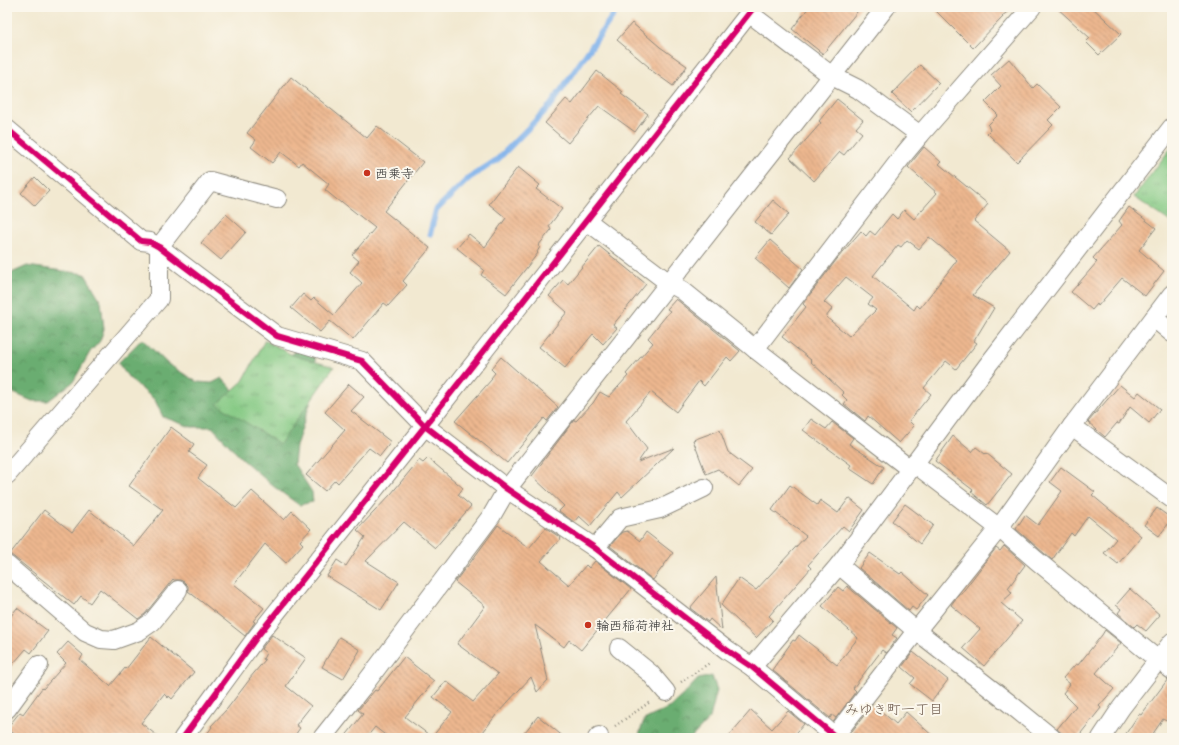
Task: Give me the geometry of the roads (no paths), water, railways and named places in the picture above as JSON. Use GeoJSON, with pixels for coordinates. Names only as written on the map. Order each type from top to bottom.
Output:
{"type":"FeatureCollection","features":[{"type":"Feature","properties":{"kind":"street"},"geometry":{"type":"LineString","coordinates":[[322,738],[492,515],[507,489],[886,7]]}},
{"type":"Feature","properties":{"kind":"street"},"geometry":{"type":"LineString","coordinates":[[755,349],[905,153],[1032,7]]}},
{"type":"Feature","properties":{"kind":"street"},"geometry":{"type":"LineString","coordinates":[[183,738],[256,638],[425,426],[751,10],[832,76],[858,89],[920,135]]}},
{"type":"Feature","properties":{"kind":"street"},"geometry":{"type":"LineString","coordinates":[[752,666],[839,565],[987,366],[1172,126]]}},
{"type":"Feature","properties":{"kind":"street"},"geometry":{"type":"LineString","coordinates":[[7,129],[141,241],[150,242],[159,247],[278,336],[362,361],[425,426],[507,489],[595,548],[728,651],[752,666],[834,737],[999,528],[1072,426],[1172,294]]}},
{"type":"Feature","properties":{"kind":"street"},"geometry":{"type":"LineString","coordinates":[[7,475],[159,299],[159,247],[210,181],[277,199]]}},
{"type":"Feature","properties":{"kind":"street"},"geometry":{"type":"LineString","coordinates":[[586,220],[682,290],[755,349],[912,466],[999,528],[1165,665]]}},
{"type":"Feature","properties":{"kind":"street"},"geometry":{"type":"LineString","coordinates":[[1154,318],[1172,333]]}},
{"type":"Feature","properties":{"kind":"street"},"geometry":{"type":"LineString","coordinates":[[1072,426],[1172,499]]}},
{"type":"Feature","properties":{"kind":"street"},"geometry":{"type":"LineString","coordinates":[[595,548],[620,518],[660,509],[704,488]]}},
{"type":"Feature","properties":{"kind":"street"},"geometry":{"type":"LineString","coordinates":[[7,565],[85,632],[101,640],[114,640],[139,631],[152,622],[178,590]]}},
{"type":"Feature","properties":{"kind":"street"},"geometry":{"type":"LineString","coordinates":[[839,565],[917,630],[1052,738]]}},
{"type":"Feature","properties":{"kind":"street"},"geometry":{"type":"LineString","coordinates":[[1101,738],[1121,708],[1165,665],[1172,642]]}},
{"type":"Feature","properties":{"kind":"street"},"geometry":{"type":"LineString","coordinates":[[619,648],[650,673],[666,692]]}},
{"type":"Feature","properties":{"kind":"street"},"geometry":{"type":"LineString","coordinates":[[7,709],[39,665]]}},
{"type":"Feature","properties":{"kind":"waterway"},"geometry":{"type":"LineString","coordinates":[[430,234],[436,210],[469,178],[497,160],[551,105],[620,7]]}},
{"type":"Feature","properties":{"kind":"place","name":"西乗寺"},"geometry":{"type":"Point","coordinates":[367,173]}},
{"type":"Feature","properties":{"kind":"place","name":"輪西稲荷神社"},"geometry":{"type":"Point","coordinates":[588,625]}},
{"type":"Feature","properties":{"kind":"district","name":"みゆき町一丁目"},"geometry":{"type":"Point","coordinates":[894,709]}}]}
